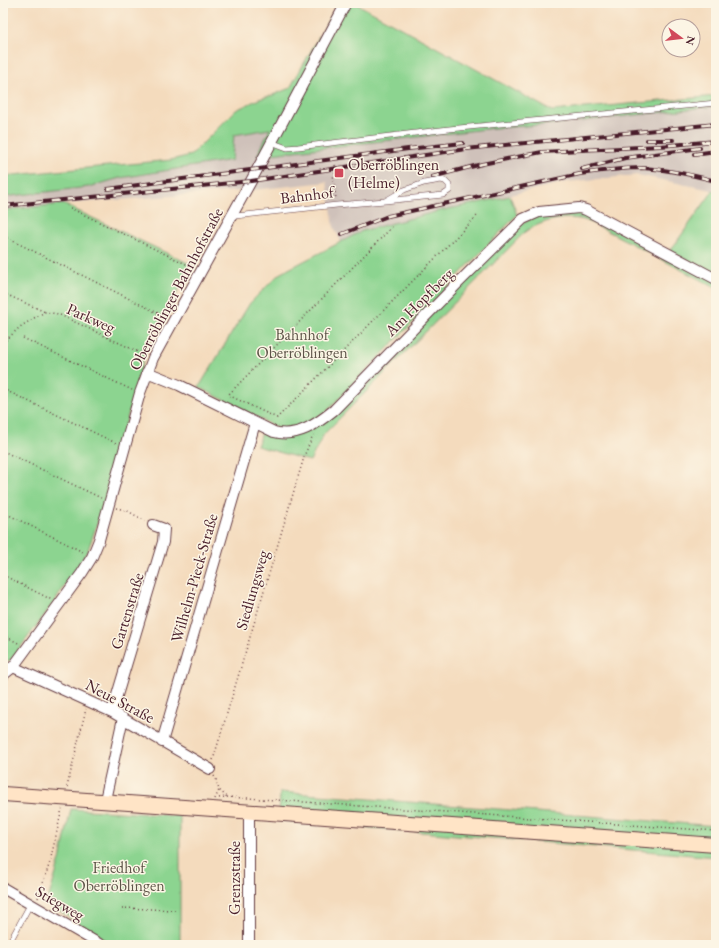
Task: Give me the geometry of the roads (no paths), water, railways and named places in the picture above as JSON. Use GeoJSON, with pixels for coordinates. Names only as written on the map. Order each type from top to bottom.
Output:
{"type":"FeatureCollection","features":[{"type":"Feature","properties":{"kind":"main road"},"geometry":{"type":"LineString","coordinates":[[3,794],[105,800],[716,845]]}},
{"type":"Feature","properties":{"kind":"street","name":"Oberröblinger Bahnhofstraße"},"geometry":{"type":"LineString","coordinates":[[3,675],[8,665],[82,573],[87,552],[99,540],[109,504],[121,446],[147,372],[147,357],[174,320],[346,3]]}},
{"type":"Feature","properties":{"kind":"street","name":"Am Hopfberg"},"geometry":{"type":"LineString","coordinates":[[147,372],[180,385],[274,432],[290,434],[305,430],[322,420],[334,410],[523,219],[539,212],[579,208],[586,210],[716,279]]}},
{"type":"Feature","properties":{"kind":"street","name":"Wilhelm-Pieck-Straße"},"geometry":{"type":"LineString","coordinates":[[162,742],[255,423]]}},
{"type":"Feature","properties":{"kind":"street","name":"Gartenstraße"},"geometry":{"type":"LineString","coordinates":[[112,712],[163,542],[164,529],[153,525]]}},
{"type":"Feature","properties":{"kind":"street","name":"Neue Straße"},"geometry":{"type":"LineString","coordinates":[[8,665],[112,712],[210,769]]}},
{"type":"Feature","properties":{"kind":"street"},"geometry":{"type":"LineString","coordinates":[[105,800],[123,718]]}},
{"type":"Feature","properties":{"kind":"street","name":"Grenzstraße"},"geometry":{"type":"LineString","coordinates":[[249,811],[250,945]]}},
{"type":"Feature","properties":{"kind":"street","name":"Stiegweg"},"geometry":{"type":"LineString","coordinates":[[3,888],[101,945]]}},
{"type":"Feature","properties":{"kind":"lane"},"geometry":{"type":"LineString","coordinates":[[271,142],[287,148],[449,129],[716,103]]}},
{"type":"Feature","properties":{"kind":"lane","name":"Bahnhof"},"geometry":{"type":"LineString","coordinates":[[232,214],[236,216],[337,205],[385,202],[443,195],[449,191],[450,185],[441,180],[424,183],[404,190],[385,202]]}},
{"type":"Feature","properties":{"kind":"lane"},"geometry":{"type":"LineString","coordinates":[[8,945],[33,905]]}},
{"type":"Feature","properties":{"kind":"railway"},"geometry":{"type":"LineString","coordinates":[[3,206],[251,181],[466,149],[716,124]]}},
{"type":"Feature","properties":{"kind":"railway"},"geometry":{"type":"LineString","coordinates":[[647,140],[673,140]]}},
{"type":"Feature","properties":{"kind":"railway"},"geometry":{"type":"LineString","coordinates":[[432,177],[482,164],[542,152],[660,146],[716,141]]}},
{"type":"Feature","properties":{"kind":"railway"},"geometry":{"type":"LineString","coordinates":[[108,189],[463,143]]}},
{"type":"Feature","properties":{"kind":"railway"},"geometry":{"type":"LineString","coordinates":[[582,169],[625,158],[700,148]]}},
{"type":"Feature","properties":{"kind":"railway"},"geometry":{"type":"LineString","coordinates":[[694,154],[716,151]]}},
{"type":"Feature","properties":{"kind":"railway"},"geometry":{"type":"LineString","coordinates":[[342,234],[388,216],[580,174],[619,169],[642,168],[670,171],[716,181]]}},
{"type":"Feature","properties":{"kind":"place","name":"Oberröblingen (Helme)"},"geometry":{"type":"Point","coordinates":[339,173]}},
{"type":"Feature","properties":{"kind":"park label","name":"Bahnhof Oberröblingen"},"geometry":{"type":"Point","coordinates":[302,343]}},
{"type":"Feature","properties":{"kind":"park label","name":"Friedhof Oberröblingen"},"geometry":{"type":"Point","coordinates":[119,876]}}]}
